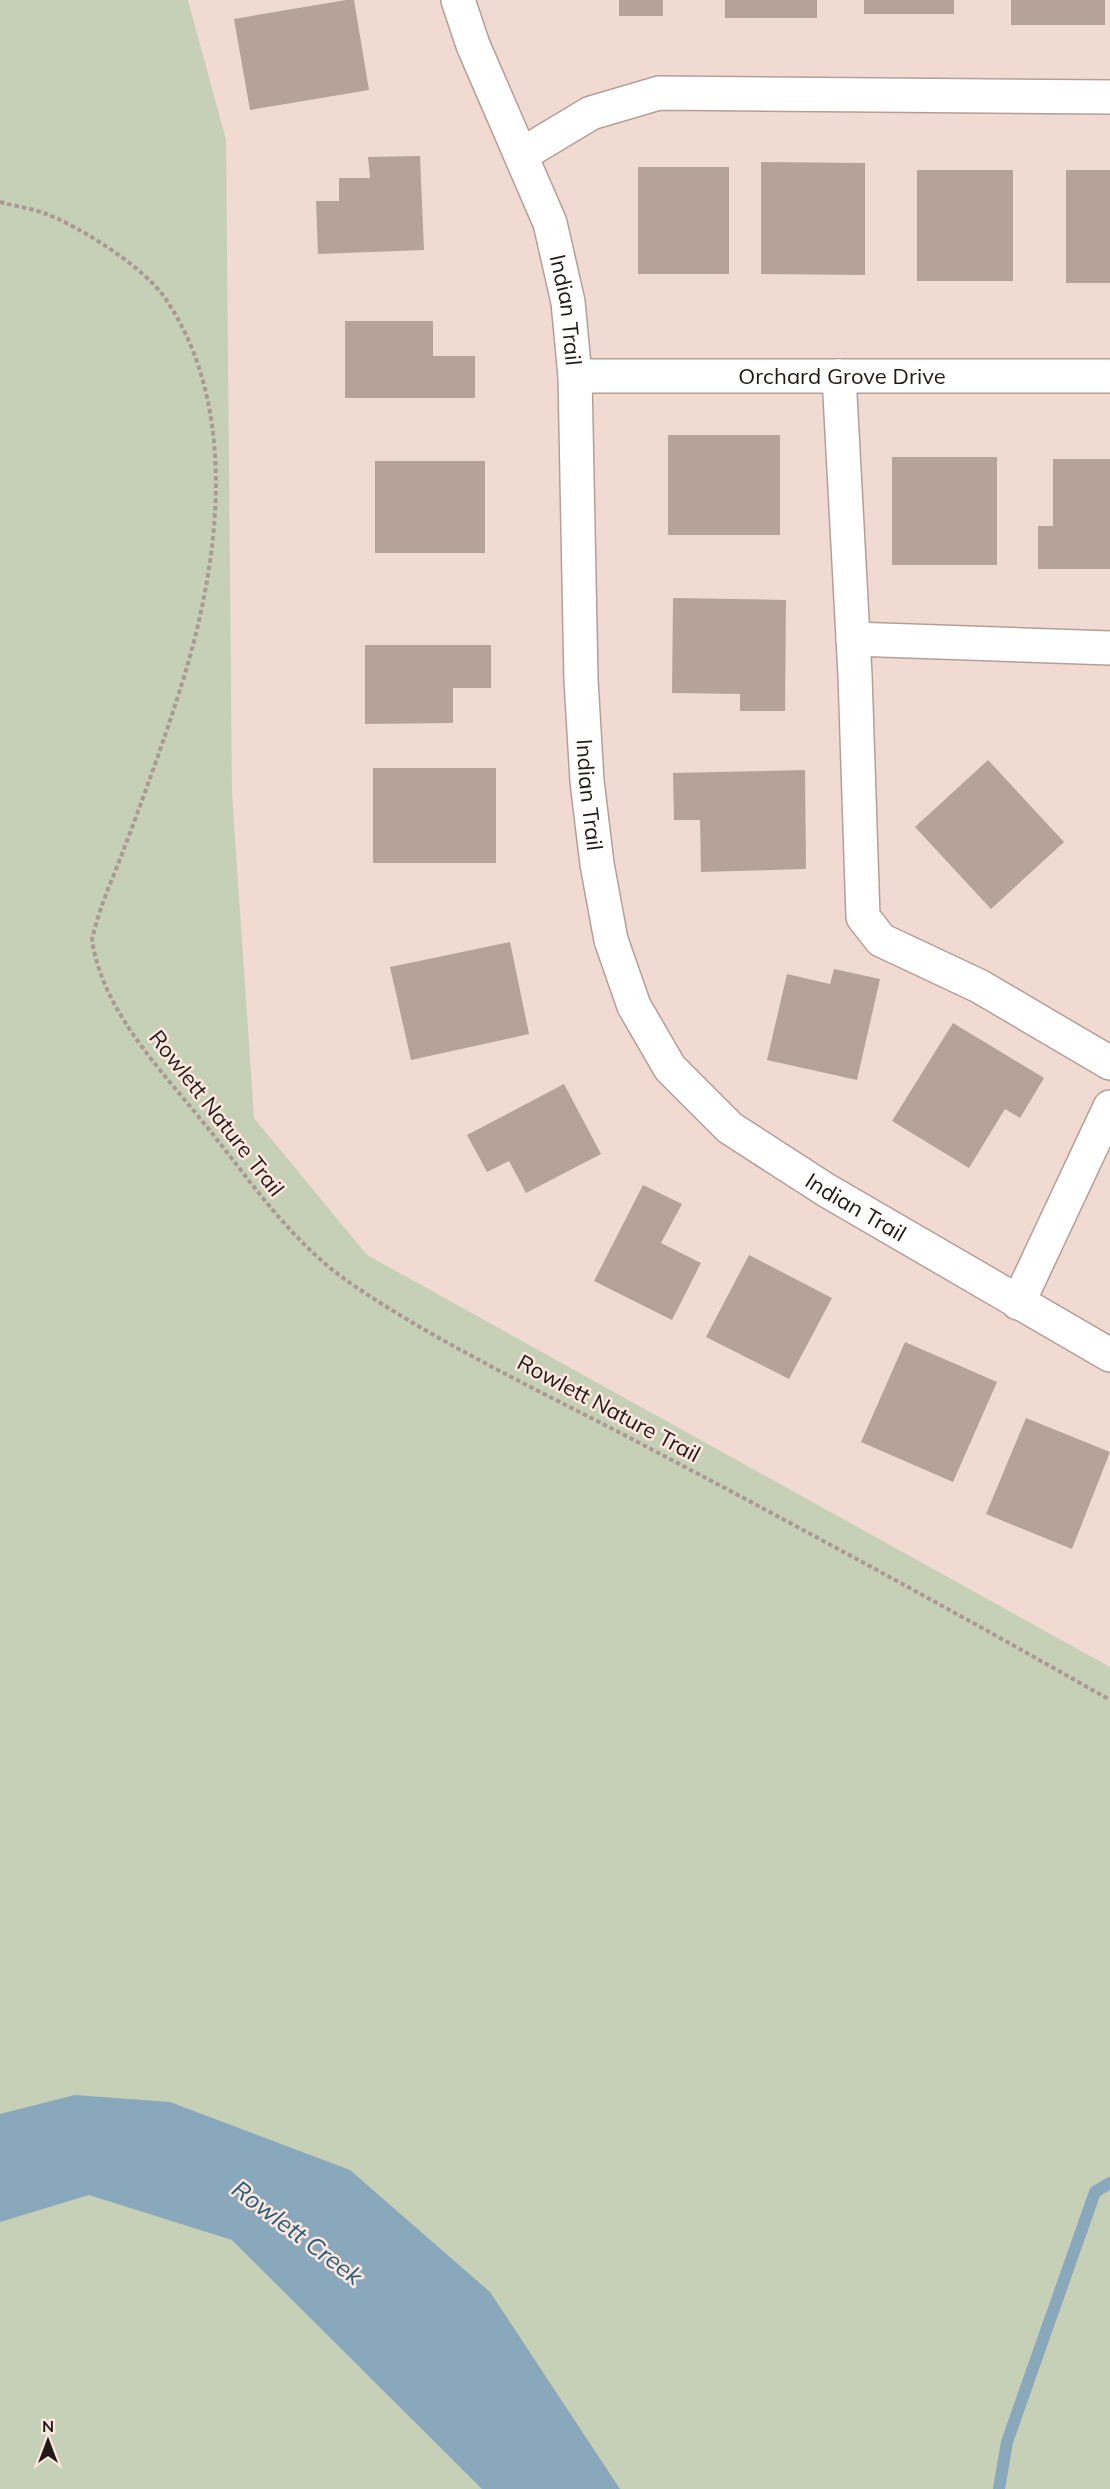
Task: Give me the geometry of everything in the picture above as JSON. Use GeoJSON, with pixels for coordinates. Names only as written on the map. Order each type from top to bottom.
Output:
{"type":"FeatureCollection","features":[{"type":"Feature","properties":{"kind":"street","name":"Indian Trail"},"geometry":{"type":"LineString","coordinates":[[458,0],[473,45],[550,223],[568,302],[575,376],[581,680],[587,781],[597,864],[611,939],[634,1006],[670,1068],[730,1128],[826,1190],[1110,1355]]}},
{"type":"Feature","properties":{"kind":"street"},"geometry":{"type":"LineString","coordinates":[[521,155],[591,113],[659,93],[1110,97]]}},
{"type":"Feature","properties":{"kind":"street","name":"Orchard Grove Drive"},"geometry":{"type":"LineString","coordinates":[[575,376],[1110,376]]}},
{"type":"Feature","properties":{"kind":"street"},"geometry":{"type":"LineString","coordinates":[[839,376],[853,639],[863,917],[881,939],[979,986],[1110,1063]]}},
{"type":"Feature","properties":{"kind":"street"},"geometry":{"type":"LineString","coordinates":[[853,639],[1110,648]]}},
{"type":"Feature","properties":{"kind":"street"},"geometry":{"type":"LineString","coordinates":[[1018,1303],[1110,1107]]}},
{"type":"Feature","properties":{"kind":"path","name":"Rowlett Nature Trail"},"geometry":{"type":"LineString","coordinates":[[0,202],[44,213],[105,245],[136,266],[165,297],[188,339],[205,393],[212,428],[216,523],[211,572],[179,694],[92,939],[95,958],[107,987],[134,1034],[283,1222],[317,1256],[351,1284],[428,1331],[722,1486],[1110,1700]]}},
{"type":"Feature","properties":{"kind":"green space"},"geometry":{"type":"Polygon","coordinates":[[[0,0],[188,0],[226,140],[232,794],[254,1118],[367,1255],[1110,1667],[1110,2489],[0,2489],[0,0]]]}},
{"type":"Feature","properties":{"kind":"water","name":"Rowlett Creek"},"geometry":{"type":"Polygon","coordinates":[[[75,2095],[170,2102],[350,2170],[490,2292],[620,2489],[482,2489],[232,2240],[89,2195],[0,2222],[0,2114],[75,2095]]]}},
{"type":"Feature","properties":{"kind":"building"},"geometry":{"type":"Polygon","coordinates":[[[354,0],[369,90],[250,110],[234,19],[354,0]]]}},
{"type":"Feature","properties":{"kind":"building"},"geometry":{"type":"Polygon","coordinates":[[[619,0],[663,0],[663,16],[619,16],[619,0]]]}},
{"type":"Feature","properties":{"kind":"building"},"geometry":{"type":"Polygon","coordinates":[[[725,0],[817,0],[817,18],[725,18],[725,0]]]}},
{"type":"Feature","properties":{"kind":"building"},"geometry":{"type":"Polygon","coordinates":[[[864,0],[954,0],[954,14],[864,14],[864,0]]]}},
{"type":"Feature","properties":{"kind":"building"},"geometry":{"type":"Polygon","coordinates":[[[1011,0],[1105,0],[1105,25],[1011,25],[1011,0]]]}},
{"type":"Feature","properties":{"kind":"building"},"geometry":{"type":"Polygon","coordinates":[[[420,156],[424,250],[318,254],[316,201],[339,201],[339,178],[370,178],[368,157],[420,156]]]}},
{"type":"Feature","properties":{"kind":"building"},"geometry":{"type":"Polygon","coordinates":[[[761,162],[865,163],[865,275],[761,274],[761,162]]]}},
{"type":"Feature","properties":{"kind":"building"},"geometry":{"type":"Polygon","coordinates":[[[638,167],[729,167],[729,274],[638,274],[638,167]]]}},
{"type":"Feature","properties":{"kind":"building"},"geometry":{"type":"Polygon","coordinates":[[[917,170],[1013,170],[1013,281],[917,281],[917,170]]]}},
{"type":"Feature","properties":{"kind":"building"},"geometry":{"type":"Polygon","coordinates":[[[1066,170],[1110,170],[1110,283],[1066,283],[1066,170]]]}},
{"type":"Feature","properties":{"kind":"building"},"geometry":{"type":"Polygon","coordinates":[[[345,321],[433,321],[433,356],[475,356],[475,398],[345,398],[345,321]]]}},
{"type":"Feature","properties":{"kind":"building"},"geometry":{"type":"Polygon","coordinates":[[[668,435],[780,435],[780,535],[668,535],[668,435]]]}},
{"type":"Feature","properties":{"kind":"building"},"geometry":{"type":"Polygon","coordinates":[[[892,457],[997,457],[997,565],[892,565],[892,457]]]}},
{"type":"Feature","properties":{"kind":"building"},"geometry":{"type":"Polygon","coordinates":[[[1053,459],[1110,459],[1110,569],[1038,569],[1038,526],[1053,526],[1053,459]]]}},
{"type":"Feature","properties":{"kind":"building"},"geometry":{"type":"Polygon","coordinates":[[[375,461],[485,461],[485,553],[375,553],[375,461]]]}},
{"type":"Feature","properties":{"kind":"building"},"geometry":{"type":"Polygon","coordinates":[[[673,598],[786,600],[785,711],[740,711],[740,694],[672,693],[673,598]]]}},
{"type":"Feature","properties":{"kind":"building"},"geometry":{"type":"Polygon","coordinates":[[[365,645],[491,645],[491,688],[453,688],[453,723],[365,724],[365,645]]]}},
{"type":"Feature","properties":{"kind":"building"},"geometry":{"type":"Polygon","coordinates":[[[988,760],[1064,842],[991,909],[915,827],[988,760]]]}},
{"type":"Feature","properties":{"kind":"building"},"geometry":{"type":"Polygon","coordinates":[[[373,768],[496,768],[496,863],[373,863],[373,768]]]}},
{"type":"Feature","properties":{"kind":"building"},"geometry":{"type":"Polygon","coordinates":[[[805,770],[806,869],[701,872],[700,820],[674,820],[673,773],[805,770]]]}},
{"type":"Feature","properties":{"kind":"building"},"geometry":{"type":"Polygon","coordinates":[[[510,942],[529,1034],[411,1060],[390,967],[510,942]]]}},
{"type":"Feature","properties":{"kind":"building"},"geometry":{"type":"Polygon","coordinates":[[[834,969],[880,979],[857,1080],[767,1060],[787,974],[830,984],[834,969]]]}},
{"type":"Feature","properties":{"kind":"building"},"geometry":{"type":"Polygon","coordinates":[[[953,1023],[1044,1078],[1020,1118],[1005,1109],[969,1168],[892,1121],[953,1023]]]}},
{"type":"Feature","properties":{"kind":"building"},"geometry":{"type":"Polygon","coordinates":[[[564,1084],[601,1154],[526,1193],[509,1161],[487,1172],[467,1135],[564,1084]]]}},
{"type":"Feature","properties":{"kind":"building"},"geometry":{"type":"Polygon","coordinates":[[[643,1185],[682,1204],[661,1243],[701,1263],[672,1320],[594,1281],[643,1185]]]}},
{"type":"Feature","properties":{"kind":"building"},"geometry":{"type":"Polygon","coordinates":[[[749,1255],[832,1298],[789,1379],[706,1337],[749,1255]]]}},
{"type":"Feature","properties":{"kind":"building"},"geometry":{"type":"Polygon","coordinates":[[[905,1342],[997,1382],[953,1482],[861,1442],[905,1342]]]}},
{"type":"Feature","properties":{"kind":"building"},"geometry":{"type":"Polygon","coordinates":[[[1026,1418],[1110,1452],[1072,1549],[986,1514],[1026,1418]]]}},
{"type":"Feature","properties":{"kind":"waterway"},"geometry":{"type":"LineString","coordinates":[[999,2489],[1007,2442],[1095,2192],[1110,2183]]}}]}
